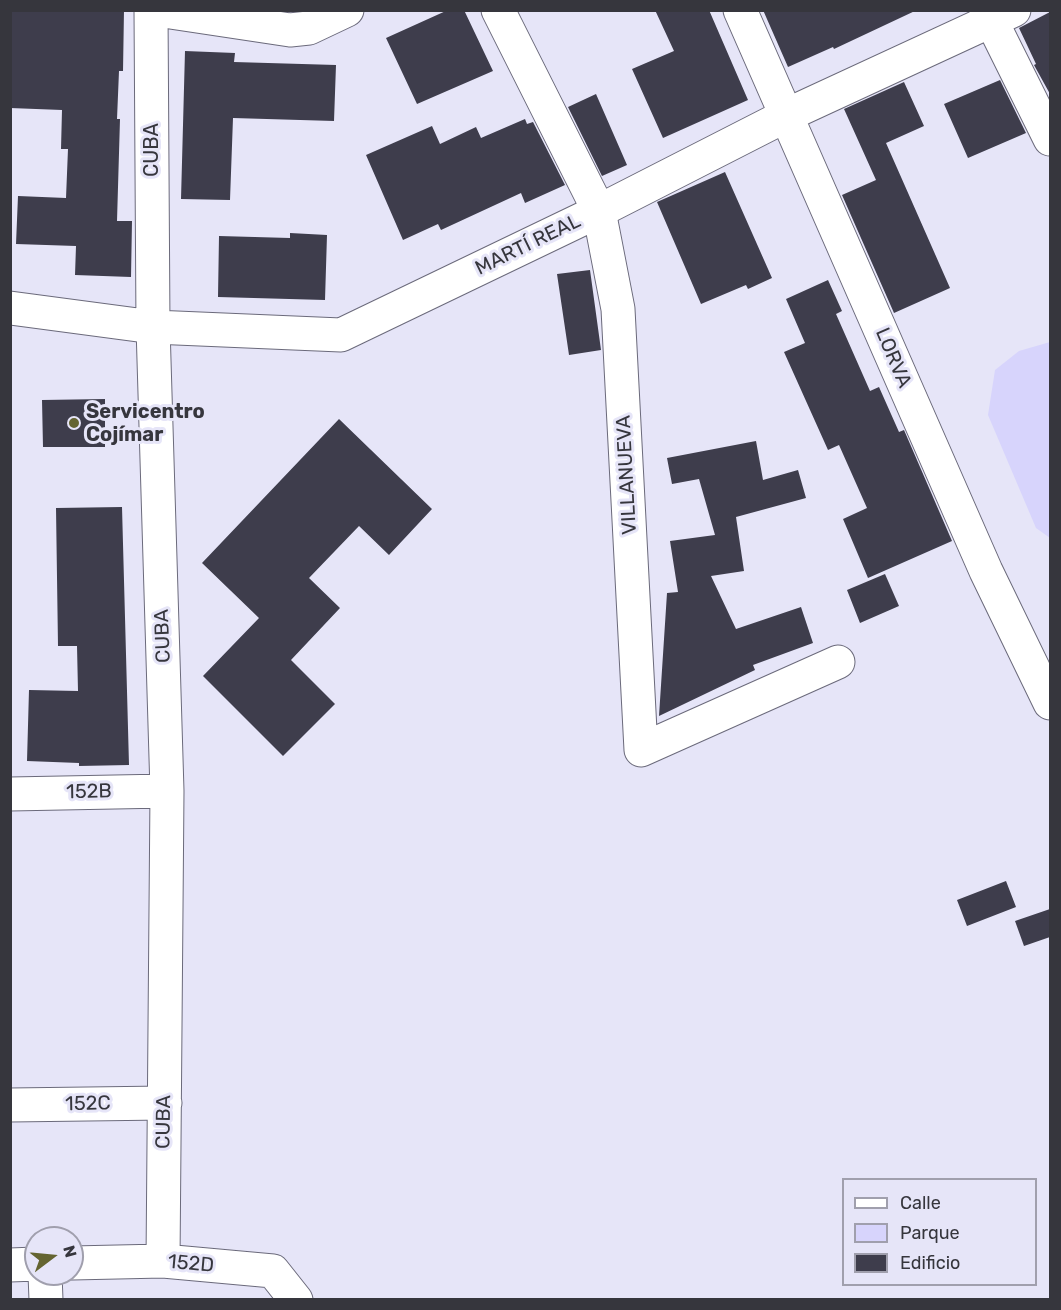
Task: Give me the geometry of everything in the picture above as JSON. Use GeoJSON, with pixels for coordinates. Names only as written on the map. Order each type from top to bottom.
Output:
{"type":"FeatureCollection","features":[{"type":"Feature","properties":{"kind":"street","name":"CUBA"},"geometry":{"type":"LineString","coordinates":[[151,10],[153,327],[167,791],[163,1261]]}},
{"type":"Feature","properties":{"kind":"street"},"geometry":{"type":"LineString","coordinates":[[157,10],[290,30],[309,28],[347,10]]}},
{"type":"Feature","properties":{"kind":"street","name":"VILLANUEVA"},"geometry":{"type":"LineString","coordinates":[[498,10],[599,211],[618,309],[641,750],[838,662]]}},
{"type":"Feature","properties":{"kind":"street","name":"LORVA"},"geometry":{"type":"LineString","coordinates":[[740,10],[986,571],[1050,704]]}},
{"type":"Feature","properties":{"kind":"street","name":"MARTÍ REAL"},"geometry":{"type":"LineString","coordinates":[[10,308],[153,327],[341,334],[599,211],[788,115],[997,14]]}},
{"type":"Feature","properties":{"kind":"street"},"geometry":{"type":"LineString","coordinates":[[997,14],[1050,139]]}},
{"type":"Feature","properties":{"kind":"street","name":"152B"},"geometry":{"type":"LineString","coordinates":[[10,794],[167,791]]}},
{"type":"Feature","properties":{"kind":"street","name":"152C"},"geometry":{"type":"LineString","coordinates":[[10,1105],[165,1103]]}},
{"type":"Feature","properties":{"kind":"street","name":"152D"},"geometry":{"type":"LineString","coordinates":[[84,1263],[163,1261],[273,1271],[296,1299]]}},
{"type":"Feature","properties":{"kind":"green space"},"geometry":{"type":"Polygon","coordinates":[[[1050,342],[1050,538],[1036,528],[988,415],[995,370],[1019,351],[1050,342]]]}},
{"type":"Feature","properties":{"kind":"building"},"geometry":{"type":"Polygon","coordinates":[[[12,10],[124,10],[123,71],[119,71],[117,119],[120,119],[117,221],[132,221],[131,277],[75,275],[76,246],[16,244],[18,196],[66,198],[68,149],[61,149],[62,110],[10,108],[12,10]]]}},
{"type":"Feature","properties":{"kind":"building"},"geometry":{"type":"Polygon","coordinates":[[[448,10],[464,10],[493,71],[417,104],[386,38],[448,10]]]}},
{"type":"Feature","properties":{"kind":"building"},"geometry":{"type":"Polygon","coordinates":[[[655,10],[709,10],[748,100],[663,138],[632,69],[674,51],[655,10]]]}},
{"type":"Feature","properties":{"kind":"building"},"geometry":{"type":"Polygon","coordinates":[[[763,10],[917,10],[834,49],[833,47],[788,67],[763,10]]]}},
{"type":"Feature","properties":{"kind":"building"},"geometry":{"type":"Polygon","coordinates":[[[1050,12],[1050,94],[1034,65],[1036,64],[1019,28],[1050,12]]]}},
{"type":"Feature","properties":{"kind":"building"},"geometry":{"type":"Polygon","coordinates":[[[185,51],[235,53],[234,62],[336,65],[334,121],[233,118],[230,200],[181,199],[185,51]]]}},
{"type":"Feature","properties":{"kind":"building"},"geometry":{"type":"Polygon","coordinates":[[[1000,80],[1026,133],[968,158],[944,104],[1000,80]]]}},
{"type":"Feature","properties":{"kind":"building"},"geometry":{"type":"Polygon","coordinates":[[[904,82],[924,126],[886,143],[950,288],[894,313],[842,195],[876,180],[844,109],[904,82]]]}},
{"type":"Feature","properties":{"kind":"building"},"geometry":{"type":"Polygon","coordinates":[[[596,94],[627,165],[602,176],[568,107],[596,94]]]}},
{"type":"Feature","properties":{"kind":"building"},"geometry":{"type":"Polygon","coordinates":[[[525,119],[527,124],[533,122],[565,185],[525,203],[521,193],[441,230],[438,224],[403,240],[366,155],[432,126],[440,144],[476,127],[481,138],[525,119]]]}},
{"type":"Feature","properties":{"kind":"building"},"geometry":{"type":"Polygon","coordinates":[[[725,172],[772,278],[748,289],[746,285],[701,304],[657,202],[725,172]]]}},
{"type":"Feature","properties":{"kind":"building"},"geometry":{"type":"Polygon","coordinates":[[[290,233],[327,235],[325,300],[218,297],[219,236],[290,238],[290,233]]]}},
{"type":"Feature","properties":{"kind":"building"},"geometry":{"type":"Polygon","coordinates":[[[590,270],[601,350],[569,355],[557,274],[590,270]]]}},
{"type":"Feature","properties":{"kind":"building"},"geometry":{"type":"Polygon","coordinates":[[[828,280],[842,311],[836,314],[870,391],[879,387],[899,432],[904,430],[952,541],[868,578],[843,519],[867,508],[839,445],[828,450],[784,352],[805,343],[786,299],[828,280]]]}},
{"type":"Feature","properties":{"kind":"building","name":"Servicentro Cojímar"},"geometry":{"type":"Polygon","coordinates":[[[105,399],[105,447],[43,447],[42,400],[105,399]]]}},
{"type":"Feature","properties":{"kind":"building"},"geometry":{"type":"Polygon","coordinates":[[[339,419],[432,509],[389,555],[359,526],[309,578],[340,608],[291,660],[335,704],[283,756],[203,676],[259,618],[202,563],[339,419]]]}},
{"type":"Feature","properties":{"kind":"building"},"geometry":{"type":"Polygon","coordinates":[[[756,441],[763,480],[798,470],[806,498],[736,517],[744,571],[711,576],[736,629],[801,607],[813,643],[753,665],[755,670],[659,716],[667,593],[678,592],[670,541],[715,535],[699,479],[672,484],[667,458],[756,441]]]}},
{"type":"Feature","properties":{"kind":"building"},"geometry":{"type":"Polygon","coordinates":[[[122,507],[129,765],[79,766],[79,763],[27,761],[29,690],[78,691],[77,646],[58,646],[56,508],[122,507]]]}},
{"type":"Feature","properties":{"kind":"building"},"geometry":{"type":"Polygon","coordinates":[[[885,574],[899,606],[860,623],[847,590],[885,574]]]}},
{"type":"Feature","properties":{"kind":"building"},"geometry":{"type":"Polygon","coordinates":[[[1006,881],[1016,907],[967,926],[957,900],[1006,881]]]}},
{"type":"Feature","properties":{"kind":"building"},"geometry":{"type":"Polygon","coordinates":[[[1050,909],[1050,937],[1024,946],[1015,921],[1050,909]]]}},
{"type":"Feature","properties":{"kind":"place","name":"Servicentro Cojímar"},"geometry":{"type":"Point","coordinates":[74,423]}}]}
